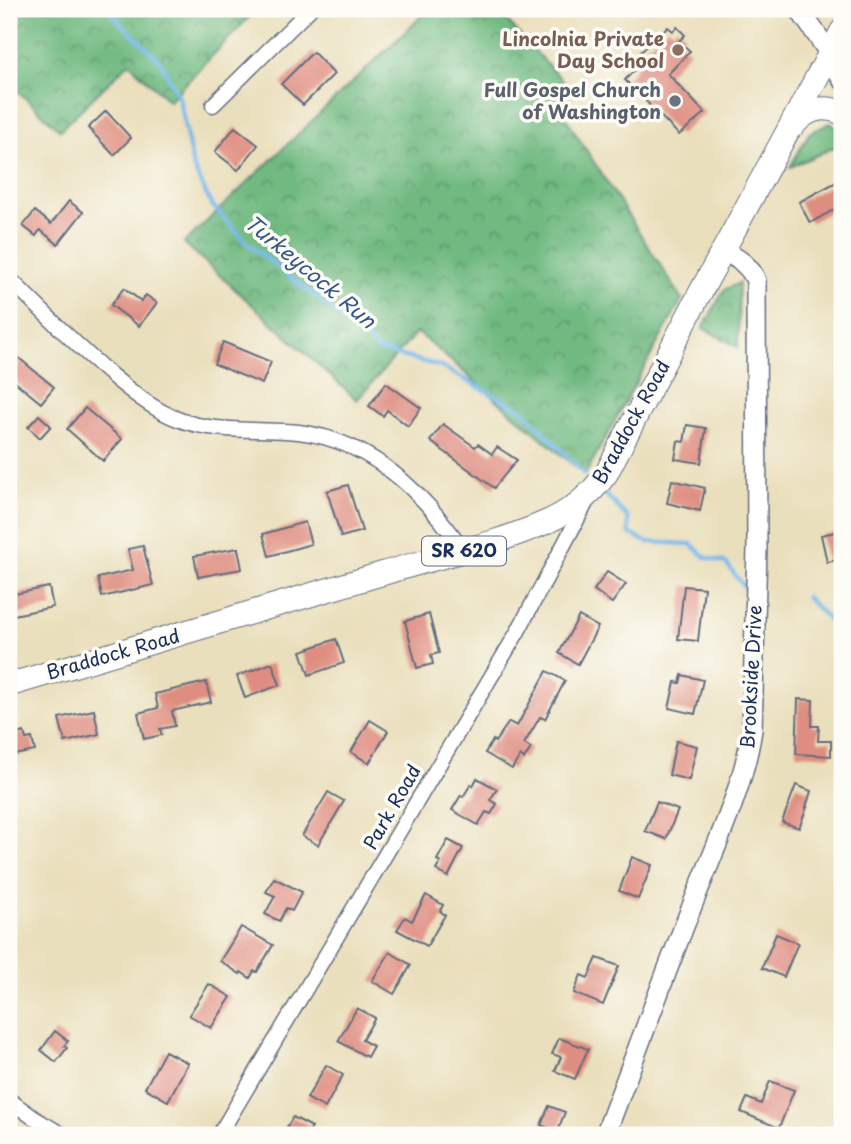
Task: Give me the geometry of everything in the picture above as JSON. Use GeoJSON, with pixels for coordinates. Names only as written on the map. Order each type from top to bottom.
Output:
{"type":"FeatureCollection","features":[{"type":"Feature","properties":{"kind":"main road","name":"Braddock Road"},"geometry":{"type":"LineString","coordinates":[[9,685],[464,551],[549,521],[591,494],[606,474],[842,31]]}},
{"type":"Feature","properties":{"kind":"main road"},"geometry":{"type":"LineString","coordinates":[[782,140],[807,112],[826,109],[842,113]]}},
{"type":"Feature","properties":{"kind":"street"},"geometry":{"type":"LineString","coordinates":[[213,105],[310,9]]}},
{"type":"Feature","properties":{"kind":"street"},"geometry":{"type":"LineString","coordinates":[[799,9],[830,54],[842,79]]}},
{"type":"Feature","properties":{"kind":"street","name":"Brookside Drive"},"geometry":{"type":"LineString","coordinates":[[605,1135],[738,787],[752,730],[757,525],[756,281],[746,264],[723,250]]}},
{"type":"Feature","properties":{"kind":"street"},"geometry":{"type":"LineString","coordinates":[[9,278],[93,360],[141,399],[162,412],[181,421],[199,425],[315,435],[359,449],[378,461],[416,493],[464,551]]}},
{"type":"Feature","properties":{"kind":"street","name":"Park Road"},"geometry":{"type":"LineString","coordinates":[[219,1135],[517,633],[591,494]]}},
{"type":"Feature","properties":{"kind":"street"},"geometry":{"type":"LineString","coordinates":[[9,1100],[64,1135]]}},
{"type":"Feature","properties":{"kind":"green space"},"geometry":{"type":"Polygon","coordinates":[[[9,9],[257,9],[169,101],[129,63],[60,130],[9,83],[9,9]]]}},
{"type":"Feature","properties":{"kind":"green space"},"geometry":{"type":"Polygon","coordinates":[[[429,9],[496,9],[572,91],[558,106],[682,299],[585,475],[417,332],[357,400],[184,243],[429,9]]]}},
{"type":"Feature","properties":{"kind":"green space"},"geometry":{"type":"Polygon","coordinates":[[[831,123],[842,134],[842,144],[790,167],[809,133],[831,123]]]}},
{"type":"Feature","properties":{"kind":"green space"},"geometry":{"type":"Polygon","coordinates":[[[739,283],[738,347],[703,328],[724,290],[739,283]]]}},
{"type":"Feature","properties":{"kind":"building"},"geometry":{"type":"Polygon","coordinates":[[[668,27],[673,31],[677,27],[685,35],[679,41],[690,51],[668,74],[705,113],[679,135],[625,80],[638,66],[632,60],[668,27]]]}},
{"type":"Feature","properties":{"kind":"building"},"geometry":{"type":"Polygon","coordinates":[[[313,52],[334,74],[303,105],[281,84],[313,52]]]}},
{"type":"Feature","properties":{"kind":"building"},"geometry":{"type":"Polygon","coordinates":[[[106,111],[131,138],[114,155],[88,128],[106,111]]]}},
{"type":"Feature","properties":{"kind":"building"},"geometry":{"type":"Polygon","coordinates":[[[235,127],[258,145],[238,170],[215,152],[235,127]]]}},
{"type":"Feature","properties":{"kind":"building"},"geometry":{"type":"Polygon","coordinates":[[[842,179],[842,205],[810,223],[799,202],[842,179]]]}},
{"type":"Feature","properties":{"kind":"building"},"geometry":{"type":"Polygon","coordinates":[[[69,201],[83,212],[58,244],[40,230],[36,236],[23,226],[35,211],[51,224],[69,201]]]}},
{"type":"Feature","properties":{"kind":"building"},"geometry":{"type":"Polygon","coordinates":[[[124,288],[141,301],[146,295],[157,303],[139,326],[111,305],[124,288]]]}},
{"type":"Feature","properties":{"kind":"building"},"geometry":{"type":"Polygon","coordinates":[[[223,342],[271,362],[262,384],[214,364],[223,342]]]}},
{"type":"Feature","properties":{"kind":"building"},"geometry":{"type":"Polygon","coordinates":[[[14,354],[54,387],[41,403],[9,377],[9,361],[14,354]]]}},
{"type":"Feature","properties":{"kind":"building"},"geometry":{"type":"Polygon","coordinates":[[[386,383],[421,408],[408,426],[387,410],[383,416],[369,406],[386,383]]]}},
{"type":"Feature","properties":{"kind":"building"},"geometry":{"type":"Polygon","coordinates":[[[85,408],[122,439],[103,461],[67,429],[85,408]]]}},
{"type":"Feature","properties":{"kind":"building"},"geometry":{"type":"Polygon","coordinates":[[[39,415],[51,426],[40,438],[28,427],[39,415]]]}},
{"type":"Feature","properties":{"kind":"building"},"geometry":{"type":"Polygon","coordinates":[[[443,424],[475,447],[478,444],[492,454],[497,447],[517,460],[494,488],[430,441],[443,424]]]}},
{"type":"Feature","properties":{"kind":"building"},"geometry":{"type":"Polygon","coordinates":[[[687,425],[706,428],[701,463],[675,459],[678,441],[684,442],[687,425]]]}},
{"type":"Feature","properties":{"kind":"building"},"geometry":{"type":"Polygon","coordinates":[[[672,480],[705,488],[700,511],[667,503],[672,480]]]}},
{"type":"Feature","properties":{"kind":"building"},"geometry":{"type":"Polygon","coordinates":[[[348,485],[362,531],[341,537],[327,491],[348,485]]]}},
{"type":"Feature","properties":{"kind":"building"},"geometry":{"type":"Polygon","coordinates":[[[305,522],[311,544],[269,556],[263,534],[305,522]]]}},
{"type":"Feature","properties":{"kind":"building"},"geometry":{"type":"Polygon","coordinates":[[[840,531],[842,559],[827,562],[821,535],[840,531]]]}},
{"type":"Feature","properties":{"kind":"building"},"geometry":{"type":"Polygon","coordinates":[[[143,546],[153,585],[102,597],[98,578],[133,570],[128,549],[143,546]]]}},
{"type":"Feature","properties":{"kind":"building"},"geometry":{"type":"Polygon","coordinates":[[[238,548],[242,569],[198,577],[194,556],[238,548]]]}},
{"type":"Feature","properties":{"kind":"building"},"geometry":{"type":"Polygon","coordinates":[[[607,572],[626,584],[612,603],[594,590],[607,572]]]}},
{"type":"Feature","properties":{"kind":"building"},"geometry":{"type":"Polygon","coordinates":[[[684,586],[704,588],[698,641],[678,639],[684,586]]]}},
{"type":"Feature","properties":{"kind":"building"},"geometry":{"type":"Polygon","coordinates":[[[49,587],[53,607],[9,616],[9,595],[49,587]]]}},
{"type":"Feature","properties":{"kind":"building"},"geometry":{"type":"Polygon","coordinates":[[[429,614],[439,653],[431,655],[433,664],[417,668],[405,621],[429,614]]]}},
{"type":"Feature","properties":{"kind":"building"},"geometry":{"type":"Polygon","coordinates":[[[579,616],[598,627],[578,664],[559,653],[579,616]]]}},
{"type":"Feature","properties":{"kind":"building"},"geometry":{"type":"Polygon","coordinates":[[[336,639],[344,663],[309,675],[301,651],[336,639]]]}},
{"type":"Feature","properties":{"kind":"building"},"geometry":{"type":"Polygon","coordinates":[[[272,663],[280,685],[245,698],[237,676],[272,663]]]}},
{"type":"Feature","properties":{"kind":"building"},"geometry":{"type":"Polygon","coordinates":[[[547,671],[565,681],[545,719],[540,717],[524,744],[531,748],[524,759],[520,756],[512,769],[485,753],[509,722],[517,726],[547,671]]]}},
{"type":"Feature","properties":{"kind":"building"},"geometry":{"type":"Polygon","coordinates":[[[682,675],[703,680],[695,714],[669,708],[675,682],[680,683],[682,675]]]}},
{"type":"Feature","properties":{"kind":"building"},"geometry":{"type":"Polygon","coordinates":[[[206,682],[211,702],[172,711],[175,726],[160,729],[162,735],[144,739],[138,713],[158,708],[155,694],[206,682]]]}},
{"type":"Feature","properties":{"kind":"building"},"geometry":{"type":"Polygon","coordinates":[[[798,699],[813,700],[812,726],[819,726],[818,741],[831,741],[831,756],[796,754],[798,699]]]}},
{"type":"Feature","properties":{"kind":"building"},"geometry":{"type":"Polygon","coordinates":[[[94,710],[99,734],[65,742],[59,718],[94,710]]]}},
{"type":"Feature","properties":{"kind":"building"},"geometry":{"type":"Polygon","coordinates":[[[370,720],[388,731],[369,763],[351,752],[370,720]]]}},
{"type":"Feature","properties":{"kind":"building"},"geometry":{"type":"Polygon","coordinates":[[[24,732],[26,739],[32,738],[35,751],[9,756],[9,736],[24,732]]]}},
{"type":"Feature","properties":{"kind":"building"},"geometry":{"type":"Polygon","coordinates":[[[676,741],[697,746],[689,780],[669,775],[676,741]]]}},
{"type":"Feature","properties":{"kind":"building"},"geometry":{"type":"Polygon","coordinates":[[[477,778],[497,789],[490,800],[497,804],[491,814],[486,812],[478,825],[452,810],[461,795],[463,797],[477,778]]]}},
{"type":"Feature","properties":{"kind":"building"},"geometry":{"type":"Polygon","coordinates":[[[796,785],[811,791],[799,828],[782,822],[796,785]]]}},
{"type":"Feature","properties":{"kind":"building"},"geometry":{"type":"Polygon","coordinates":[[[328,792],[344,801],[318,845],[302,836],[328,792]]]}},
{"type":"Feature","properties":{"kind":"building"},"geometry":{"type":"Polygon","coordinates":[[[657,802],[678,810],[666,839],[645,831],[657,802]]]}},
{"type":"Feature","properties":{"kind":"building"},"geometry":{"type":"Polygon","coordinates":[[[448,840],[463,848],[448,877],[436,870],[441,862],[437,860],[448,840]]]}},
{"type":"Feature","properties":{"kind":"building"},"geometry":{"type":"Polygon","coordinates":[[[632,857],[652,865],[638,899],[619,891],[632,857]]]}},
{"type":"Feature","properties":{"kind":"building"},"geometry":{"type":"Polygon","coordinates":[[[274,878],[302,892],[292,911],[286,908],[279,921],[265,914],[275,896],[266,892],[274,878]]]}},
{"type":"Feature","properties":{"kind":"building"},"geometry":{"type":"Polygon","coordinates":[[[426,895],[443,905],[440,911],[445,915],[427,946],[397,930],[405,917],[412,921],[426,895]]]}},
{"type":"Feature","properties":{"kind":"building"},"geometry":{"type":"Polygon","coordinates":[[[241,927],[273,945],[257,972],[254,971],[250,978],[220,961],[241,927]]]}},
{"type":"Feature","properties":{"kind":"building"},"geometry":{"type":"Polygon","coordinates":[[[776,934],[798,943],[784,977],[762,968],[776,934]]]}},
{"type":"Feature","properties":{"kind":"building"},"geometry":{"type":"Polygon","coordinates":[[[390,952],[411,965],[394,994],[372,981],[390,952]]]}},
{"type":"Feature","properties":{"kind":"building"},"geometry":{"type":"Polygon","coordinates":[[[597,958],[619,966],[603,1005],[574,993],[581,975],[588,978],[597,958]]]}},
{"type":"Feature","properties":{"kind":"building"},"geometry":{"type":"Polygon","coordinates":[[[209,984],[231,997],[211,1028],[189,1015],[209,984]]]}},
{"type":"Feature","properties":{"kind":"building"},"geometry":{"type":"Polygon","coordinates":[[[357,1008],[375,1018],[362,1040],[373,1046],[367,1057],[338,1041],[357,1008]]]}},
{"type":"Feature","properties":{"kind":"building"},"geometry":{"type":"Polygon","coordinates":[[[55,1031],[68,1041],[64,1046],[67,1048],[56,1062],[41,1050],[55,1031]]]}},
{"type":"Feature","properties":{"kind":"building"},"geometry":{"type":"Polygon","coordinates":[[[559,1038],[588,1049],[575,1079],[555,1071],[561,1057],[552,1054],[559,1038]]]}},
{"type":"Feature","properties":{"kind":"building"},"geometry":{"type":"Polygon","coordinates":[[[165,1051],[188,1063],[168,1101],[145,1088],[165,1051]]]}},
{"type":"Feature","properties":{"kind":"building"},"geometry":{"type":"Polygon","coordinates":[[[326,1065],[343,1075],[325,1108],[307,1098],[326,1065]]]}},
{"type":"Feature","properties":{"kind":"building"},"geometry":{"type":"Polygon","coordinates":[[[770,1081],[794,1090],[779,1128],[741,1112],[747,1098],[761,1104],[770,1081]]]}},
{"type":"Feature","properties":{"kind":"building"},"geometry":{"type":"Polygon","coordinates":[[[549,1106],[565,1112],[557,1132],[541,1125],[549,1106]]]}},
{"type":"Feature","properties":{"kind":"building"},"geometry":{"type":"Polygon","coordinates":[[[293,1117],[312,1127],[307,1135],[282,1135],[293,1117]]]}},
{"type":"Feature","properties":{"kind":"waterway","name":"Turkeycock Run"},"geometry":{"type":"LineString","coordinates":[[106,9],[160,61],[179,98],[193,167],[211,204],[247,243],[361,333],[378,350],[440,366],[524,411],[584,474]]}},
{"type":"Feature","properties":{"kind":"waterway","name":"Turkeycock Run"},"geometry":{"type":"LineString","coordinates":[[606,495],[628,518],[629,533],[646,542],[691,544],[705,557],[726,563],[745,588]]}},
{"type":"Feature","properties":{"kind":"waterway","name":"Turkeycock Run"},"geometry":{"type":"LineString","coordinates":[[806,597],[829,620],[841,639],[839,683],[842,695]]}},
{"type":"Feature","properties":{"kind":"place","name":"Lincolnia Private Day School"},"geometry":{"type":"Point","coordinates":[678,50]}},
{"type":"Feature","properties":{"kind":"place","name":"Full Gospel Church of Washington"},"geometry":{"type":"Point","coordinates":[675,101]}}]}
